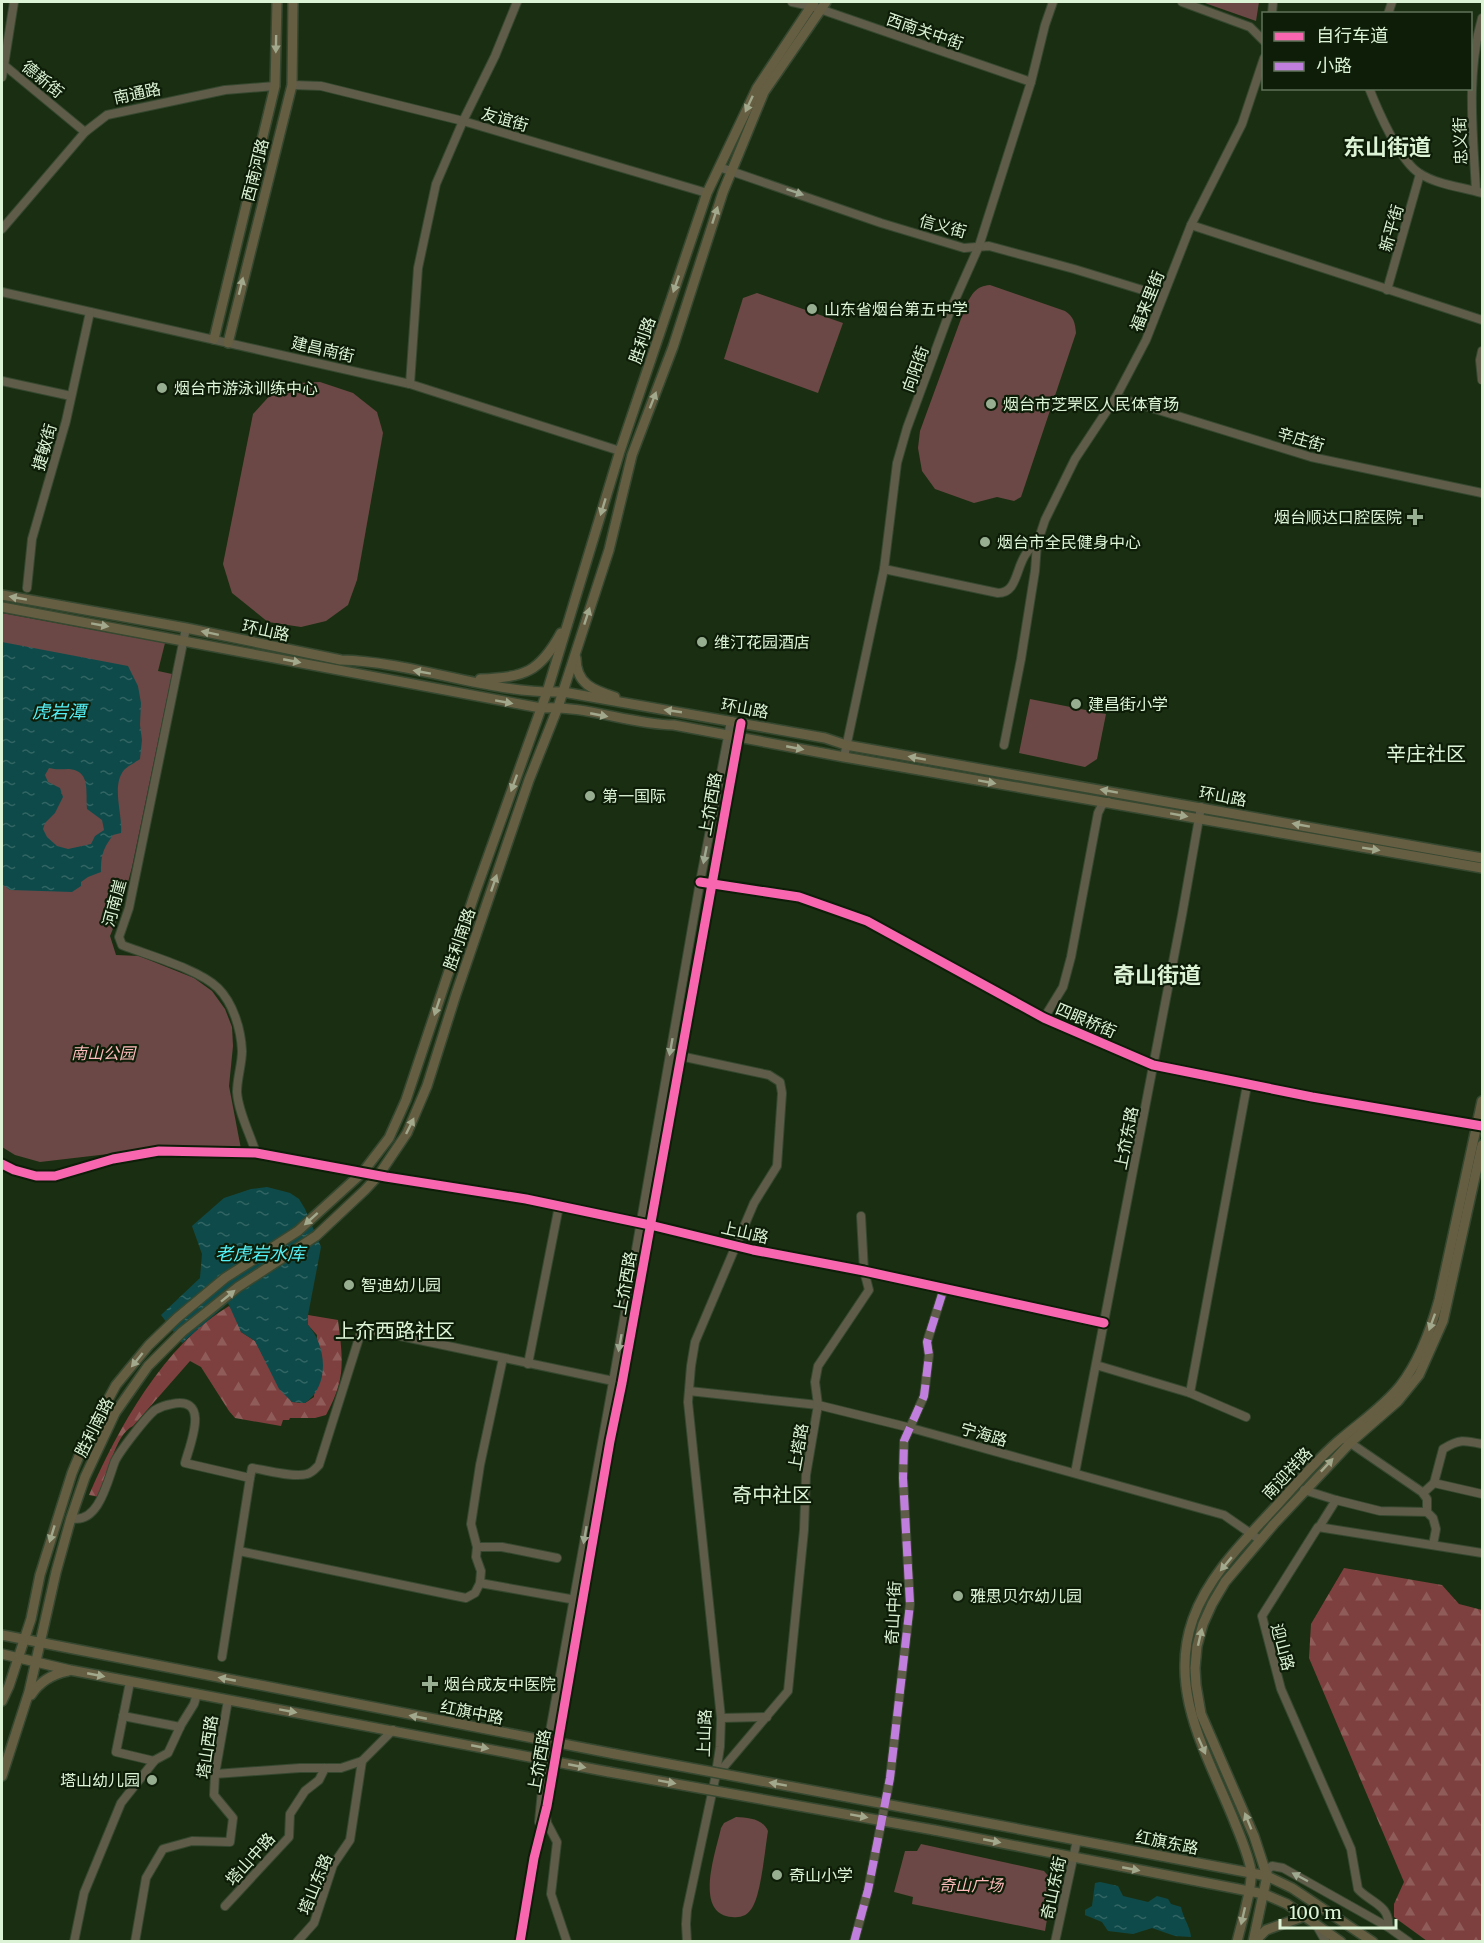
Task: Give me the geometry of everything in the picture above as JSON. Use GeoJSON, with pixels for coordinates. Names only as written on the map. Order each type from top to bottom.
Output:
{"type":"FeatureCollection","features":[{"type":"Feature","properties":{"kind":"main road","name":"西南河路"},"geometry":{"type":"LineString","coordinates":[[214,339],[275,86],[277,2]]}},
{"type":"Feature","properties":{"kind":"main road","name":"西南河路"},"geometry":{"type":"LineString","coordinates":[[228,343],[292,85],[293,2]]}},
{"type":"Feature","properties":{"kind":"main road","name":"胜利路"},"geometry":{"type":"LineString","coordinates":[[541,708],[620,451],[707,193],[757,88],[818,4]]}},
{"type":"Feature","properties":{"kind":"main road","name":"胜利路"},"geometry":{"type":"LineString","coordinates":[[558,707],[609,550],[632,455],[673,347],[723,192],[764,92],[818,4]]}},
{"type":"Feature","properties":{"kind":"main road","name":"南通路"},"geometry":{"type":"LineString","coordinates":[[275,86],[292,85]]}},
{"type":"Feature","properties":{"kind":"main road","name":"建昌南街"},"geometry":{"type":"LineString","coordinates":[[620,451],[632,455]]}},
{"type":"Feature","properties":{"kind":"main road","name":"环山路"},"geometry":{"type":"LineString","coordinates":[[2,595],[186,628],[341,660],[367,662],[510,689],[547,693],[563,692],[736,722],[825,738],[846,745],[1482,858]]}},
{"type":"Feature","properties":{"kind":"main road","name":"环山路"},"geometry":{"type":"LineString","coordinates":[[2,607],[541,708],[558,707],[649,724],[674,725],[844,757],[1482,868]]}},
{"type":"Feature","properties":{"kind":"main road"},"geometry":{"type":"LineString","coordinates":[[452,677],[482,679],[528,672],[541,664],[550,652],[570,615]]}},
{"type":"Feature","properties":{"kind":"main road"},"geometry":{"type":"LineString","coordinates":[[578,645],[577,668],[585,683],[595,690],[643,707]]}},
{"type":"Feature","properties":{"kind":"main road"},"geometry":{"type":"LineString","coordinates":[[364,676],[367,662]]}},
{"type":"Feature","properties":{"kind":"main road","name":"胜利南路"},"geometry":{"type":"LineString","coordinates":[[2,1776],[36,1663],[56,1572],[71,1518],[85,1477],[115,1413],[148,1366],[182,1332],[238,1287],[316,1236],[378,1176],[407,1133],[424,1094],[526,790],[558,707]]}},
{"type":"Feature","properties":{"kind":"main road","name":"胜利南路"},"geometry":{"type":"LineString","coordinates":[[2,1701],[31,1619],[40,1575],[72,1473],[84,1444],[116,1386],[149,1345],[177,1318],[225,1278],[298,1231],[363,1172],[389,1138],[406,1100],[475,892],[541,708]]}},
{"type":"Feature","properties":{"kind":"main road","name":"南迎祥路"},"geometry":{"type":"LineString","coordinates":[[1251,1873],[1242,1841],[1195,1728],[1186,1698],[1185,1666],[1192,1622],[1201,1600],[1214,1579],[1252,1533],[1307,1472],[1346,1440],[1390,1397],[1408,1374],[1421,1351],[1440,1300],[1480,1125],[1482,1101]]}},
{"type":"Feature","properties":{"kind":"main road","name":"南迎祥路"},"geometry":{"type":"LineString","coordinates":[[1267,1876],[1250,1827],[1201,1714],[1196,1676],[1197,1646],[1203,1624],[1225,1582],[1260,1540],[1346,1440],[1383,1415],[1409,1389],[1430,1353],[1448,1302],[1482,1144]]}},
{"type":"Feature","properties":{"kind":"main road","name":"红旗中路"},"geometry":{"type":"LineString","coordinates":[[2,1635],[553,1743],[939,1814]]}},
{"type":"Feature","properties":{"kind":"main road","name":"红旗中路"},"geometry":{"type":"LineString","coordinates":[[2,1654],[130,1682],[934,1830]]}},
{"type":"Feature","properties":{"kind":"main road"},"geometry":{"type":"LineString","coordinates":[[25,1704],[36,1687],[43,1681],[55,1674],[70,1670]]}},
{"type":"Feature","properties":{"kind":"main road","name":"红旗东路"},"geometry":{"type":"LineString","coordinates":[[939,1814],[1267,1876],[1292,1888],[1373,1941]]}},
{"type":"Feature","properties":{"kind":"main road","name":"红旗东路"},"geometry":{"type":"LineString","coordinates":[[934,1830],[1248,1891]]}},
{"type":"Feature","properties":{"kind":"main road"},"geometry":{"type":"LineString","coordinates":[[1237,1941],[1251,1873]]}},
{"type":"Feature","properties":{"kind":"main road"},"geometry":{"type":"LineString","coordinates":[[1254,1941],[1267,1876]]}},
{"type":"Feature","properties":{"kind":"main road"},"geometry":{"type":"LineString","coordinates":[[1248,1891],[1282,1901],[1341,1941]]}},
{"type":"Feature","properties":{"kind":"main road"},"geometry":{"type":"LineString","coordinates":[[1254,1941],[1266,1930],[1305,1916]]}},
{"type":"Feature","properties":{"kind":"street","name":"德新街"},"geometry":{"type":"LineString","coordinates":[[14,2],[4,65],[85,132]]}},
{"type":"Feature","properties":{"kind":"street"},"geometry":{"type":"LineString","coordinates":[[410,384],[418,268],[436,184],[463,121],[495,56],[517,2]]}},
{"type":"Feature","properties":{"kind":"street","name":"西南关中街"},"geometry":{"type":"LineString","coordinates":[[792,2],[818,4],[1031,82]]}},
{"type":"Feature","properties":{"kind":"street","name":"向阳街"},"geometry":{"type":"LineString","coordinates":[[844,757],[884,569],[897,464],[950,311],[979,246],[1031,82],[1053,2]]}},
{"type":"Feature","properties":{"kind":"street"},"geometry":{"type":"LineString","coordinates":[[1182,2],[1250,27],[1262,40]]}},
{"type":"Feature","properties":{"kind":"street","name":"忠义街"},"geometry":{"type":"LineString","coordinates":[[1479,192],[1473,132],[1473,65],[1482,18]]}},
{"type":"Feature","properties":{"kind":"street","name":"福来里街"},"geometry":{"type":"LineString","coordinates":[[1004,745],[1021,659],[1035,571],[1036,544],[1044,520],[1075,459],[1116,397],[1146,340],[1191,225],[1242,124],[1262,61]]}},
{"type":"Feature","properties":{"kind":"street"},"geometry":{"type":"LineString","coordinates":[[2,77],[4,65]]}},
{"type":"Feature","properties":{"kind":"street","name":"友谊街"},"geometry":{"type":"LineString","coordinates":[[292,85],[321,86],[463,121],[707,193]]}},
{"type":"Feature","properties":{"kind":"street","name":"南通路"},"geometry":{"type":"LineString","coordinates":[[2,229],[85,132],[107,115],[225,90],[275,86]]}},
{"type":"Feature","properties":{"kind":"street"},"geometry":{"type":"LineString","coordinates":[[1370,90],[1401,152],[1412,168],[1420,174],[1479,192]]}},
{"type":"Feature","properties":{"kind":"street","name":"信义街"},"geometry":{"type":"LineString","coordinates":[[719,167],[881,223],[964,248],[990,246],[1162,296]]}},
{"type":"Feature","properties":{"kind":"street","name":"新平街"},"geometry":{"type":"LineString","coordinates":[[1387,290],[1420,174]]}},
{"type":"Feature","properties":{"kind":"street"},"geometry":{"type":"LineString","coordinates":[[1191,225],[1482,320]]}},
{"type":"Feature","properties":{"kind":"street","name":"建昌南街"},"geometry":{"type":"LineString","coordinates":[[2,292],[410,384],[620,451]]}},
{"type":"Feature","properties":{"kind":"street","name":"捷敏街"},"geometry":{"type":"LineString","coordinates":[[27,588],[32,539],[66,421],[90,312]]}},
{"type":"Feature","properties":{"kind":"street"},"geometry":{"type":"LineString","coordinates":[[1482,351],[1480,360],[1482,380]]}},
{"type":"Feature","properties":{"kind":"street"},"geometry":{"type":"LineString","coordinates":[[2,381],[71,396]]}},
{"type":"Feature","properties":{"kind":"street","name":"辛庄街"},"geometry":{"type":"LineString","coordinates":[[1116,397],[1311,458],[1482,494]]}},
{"type":"Feature","properties":{"kind":"street","name":"福来里街"},"geometry":{"type":"LineString","coordinates":[[884,569],[1002,593],[1012,587],[1024,555],[1028,548],[1036,544]]}},
{"type":"Feature","properties":{"kind":"street","name":"河南崖"},"geometry":{"type":"LineString","coordinates":[[186,628],[129,908],[119,937],[122,945],[199,975],[217,987],[230,1006],[236,1020],[242,1052],[237,1094],[256,1153]]}},
{"type":"Feature","properties":{"kind":"street","name":"上夼西路"},"geometry":{"type":"LineString","coordinates":[[519,1941],[553,1743],[582,1600],[609,1441],[622,1383],[700,882],[736,722]]}},
{"type":"Feature","properties":{"kind":"street","name":"上夼西路"},"geometry":{"type":"LineString","coordinates":[[553,1743],[573,1599],[613,1382],[680,1056],[710,884],[732,737]]}},
{"type":"Feature","properties":{"kind":"street"},"geometry":{"type":"LineString","coordinates":[[1044,1018],[1063,987],[1071,957],[1098,813],[1102,805],[1108,802]]}},
{"type":"Feature","properties":{"kind":"street","name":"上夼东路"},"geometry":{"type":"LineString","coordinates":[[1075,1473],[1201,807]]}},
{"type":"Feature","properties":{"kind":"street","name":"四眼桥街"},"geometry":{"type":"LineString","coordinates":[[700,882],[799,897],[867,921],[1044,1018],[1154,1065],[1247,1085],[1480,1125]]}},
{"type":"Feature","properties":{"kind":"street","name":"上山路"},"geometry":{"type":"LineString","coordinates":[[680,1056],[769,1075],[780,1082],[782,1109],[777,1166],[754,1203],[695,1342],[689,1391],[688,1402],[721,1718],[715,1779],[687,1910],[687,1941]]}},
{"type":"Feature","properties":{"kind":"street"},"geometry":{"type":"LineString","coordinates":[[1190,1393],[1247,1085]]}},
{"type":"Feature","properties":{"kind":"street","name":"上山路"},"geometry":{"type":"LineString","coordinates":[[2,1164],[36,1176],[55,1176],[113,1159],[159,1151],[256,1153],[378,1176],[526,1198],[1104,1323]]}},
{"type":"Feature","properties":{"kind":"street"},"geometry":{"type":"LineString","coordinates":[[528,1364],[559,1206]]}},
{"type":"Feature","properties":{"kind":"street","name":"上塔路"},"geometry":{"type":"LineString","coordinates":[[715,1779],[788,1691],[804,1530],[806,1475],[818,1405],[814,1382],[818,1366],[868,1290],[864,1271],[861,1216]]}},
{"type":"Feature","properties":{"kind":"street","name":"奇山中街"},"geometry":{"type":"LineString","coordinates":[[854,1941],[868,1890],[890,1778],[910,1604],[903,1478],[904,1441],[924,1396],[929,1354],[927,1342],[944,1288]]}},
{"type":"Feature","properties":{"kind":"street"},"geometry":{"type":"LineString","coordinates":[[222,1656],[252,1468],[305,1475],[319,1465],[362,1331],[367,1329],[622,1383]]}},
{"type":"Feature","properties":{"kind":"street"},"geometry":{"type":"LineString","coordinates":[[238,1551],[465,1598],[475,1593],[480,1583],[481,1571],[476,1557],[477,1547],[471,1524],[480,1466],[503,1359]]}},
{"type":"Feature","properties":{"kind":"street"},"geometry":{"type":"LineString","coordinates":[[1096,1365],[1190,1393],[1246,1417]]}},
{"type":"Feature","properties":{"kind":"street","name":"宁海路"},"geometry":{"type":"LineString","coordinates":[[689,1391],[818,1405],[911,1428],[1224,1515],[1260,1540]]}},
{"type":"Feature","properties":{"kind":"street"},"geometry":{"type":"LineString","coordinates":[[71,1518],[82,1519],[90,1513],[108,1487],[115,1461],[122,1450],[153,1411],[165,1405],[177,1403],[190,1405],[195,1411],[197,1419],[185,1463],[250,1478]]}},
{"type":"Feature","properties":{"kind":"street"},"geometry":{"type":"LineString","coordinates":[[1346,1440],[1423,1492],[1427,1499],[1426,1512]]}},
{"type":"Feature","properties":{"kind":"street"},"geometry":{"type":"LineString","coordinates":[[1423,1492],[1434,1483],[1443,1449],[1456,1441],[1466,1440],[1482,1444]]}},
{"type":"Feature","properties":{"kind":"street"},"geometry":{"type":"LineString","coordinates":[[1434,1483],[1482,1494]]}},
{"type":"Feature","properties":{"kind":"street"},"geometry":{"type":"LineString","coordinates":[[1304,1490],[1380,1511],[1426,1512],[1433,1518],[1436,1529],[1433,1545]]}},
{"type":"Feature","properties":{"kind":"street"},"geometry":{"type":"LineString","coordinates":[[1321,1524],[1335,1500]]}},
{"type":"Feature","properties":{"kind":"street","name":"迎山路"},"geometry":{"type":"LineString","coordinates":[[1388,1927],[1389,1920],[1386,1912],[1358,1889],[1351,1849],[1281,1689],[1262,1616],[1318,1527],[1482,1553]]}},
{"type":"Feature","properties":{"kind":"street"},"geometry":{"type":"LineString","coordinates":[[477,1547],[502,1547],[557,1558]]}},
{"type":"Feature","properties":{"kind":"street"},"geometry":{"type":"LineString","coordinates":[[480,1583],[582,1600]]}},
{"type":"Feature","properties":{"kind":"street"},"geometry":{"type":"LineString","coordinates":[[130,1682],[116,1752],[154,1761]]}},
{"type":"Feature","properties":{"kind":"street"},"geometry":{"type":"LineString","coordinates":[[74,1941],[84,1893],[121,1803],[154,1761],[168,1753],[197,1694]]}},
{"type":"Feature","properties":{"kind":"street","name":"塔山西路"},"geometry":{"type":"LineString","coordinates":[[135,1941],[146,1878],[163,1849],[192,1841],[230,1842],[233,1818],[214,1795],[215,1774],[228,1700]]}},
{"type":"Feature","properties":{"kind":"street"},"geometry":{"type":"LineString","coordinates":[[123,1716],[180,1727]]}},
{"type":"Feature","properties":{"kind":"street"},"geometry":{"type":"LineString","coordinates":[[721,1718],[767,1717]]}},
{"type":"Feature","properties":{"kind":"street"},"geometry":{"type":"LineString","coordinates":[[215,1774],[341,1767],[362,1761],[393,1730]]}},
{"type":"Feature","properties":{"kind":"street","name":"塔山东路"},"geometry":{"type":"LineString","coordinates":[[297,1941],[314,1923],[333,1865],[350,1840],[362,1761]]}},
{"type":"Feature","properties":{"kind":"street","name":"塔山中路"},"geometry":{"type":"LineString","coordinates":[[225,1906],[289,1837],[290,1814],[305,1791],[319,1780],[325,1768]]}},
{"type":"Feature","properties":{"kind":"street"},"geometry":{"type":"LineString","coordinates":[[544,1805],[547,1823],[557,1842],[551,1894],[567,1941]]}},
{"type":"Feature","properties":{"kind":"street","name":"奇山东街"},"geometry":{"type":"LineString","coordinates":[[1055,1941],[1077,1840]]}},
{"type":"Feature","properties":{"kind":"street"},"geometry":{"type":"LineString","coordinates":[[1267,1876],[1268,1869],[1272,1866],[1283,1868],[1409,1941]]}},
{"type":"Feature","properties":{"kind":"street"},"geometry":{"type":"LineString","coordinates":[[1315,1922],[1326,1941]]}},
{"type":"Feature","properties":{"kind":"green space"},"geometry":{"type":"Polygon","coordinates":[[[1202,2],[1259,2],[1256,21],[1202,2]]]}},
{"type":"Feature","properties":{"kind":"green space","name":"烟台市芝罘区人民体育场"},"geometry":{"type":"Polygon","coordinates":[[[990,285],[1065,311],[1074,320],[1076,333],[1021,497],[1014,501],[997,497],[974,503],[935,489],[922,471],[918,448],[920,431],[966,305],[978,289],[990,285]]]}},
{"type":"Feature","properties":{"kind":"green space"},"geometry":{"type":"Polygon","coordinates":[[[757,293],[843,323],[818,393],[724,359],[743,298],[757,293]]]}},
{"type":"Feature","properties":{"kind":"green space"},"geometry":{"type":"Polygon","coordinates":[[[320,382],[353,393],[377,412],[383,433],[357,580],[348,605],[326,621],[301,627],[268,622],[232,593],[223,564],[253,414],[273,392],[295,383],[320,382]]]}},
{"type":"Feature","properties":{"kind":"green space","name":"南山公园"},"geometry":{"type":"Polygon","coordinates":[[[2,613],[165,643],[158,671],[172,674],[132,867],[121,909],[110,936],[116,955],[139,956],[194,978],[212,991],[225,1009],[232,1027],[233,1046],[229,1086],[241,1149],[168,1147],[40,1162],[15,1155],[2,1147],[2,613]]]}},
{"type":"Feature","properties":{"kind":"green space"},"geometry":{"type":"Polygon","coordinates":[[[1030,699],[1106,714],[1097,759],[1085,767],[1019,753],[1030,699]]]}},
{"type":"Feature","properties":{"kind":"green space"},"geometry":{"type":"Polygon","coordinates":[[[229,1306],[234,1312],[241,1332],[255,1341],[292,1402],[305,1403],[314,1397],[317,1335],[308,1325],[308,1315],[338,1320],[342,1358],[340,1379],[326,1415],[315,1418],[290,1418],[283,1420],[281,1426],[235,1418],[201,1367],[190,1361],[121,1438],[99,1497],[89,1495],[114,1443],[145,1390],[184,1343],[229,1306]]]}},
{"type":"Feature","properties":{"kind":"green space"},"geometry":{"type":"Polygon","coordinates":[[[1344,1568],[1442,1585],[1459,1604],[1482,1610],[1482,1941],[1427,1941],[1394,1917],[1394,1904],[1404,1882],[1309,1658],[1311,1624],[1344,1568]]]}},
{"type":"Feature","properties":{"kind":"green space"},"geometry":{"type":"Polygon","coordinates":[[[736,1817],[758,1821],[768,1831],[755,1902],[748,1913],[732,1917],[720,1913],[713,1905],[710,1880],[721,1828],[724,1823],[736,1817]]]}},
{"type":"Feature","properties":{"kind":"green space","name":"奇山广场"},"geometry":{"type":"Polygon","coordinates":[[[921,1844],[1044,1871],[1053,1884],[1045,1931],[912,1904],[913,1897],[894,1892],[905,1851],[917,1851],[921,1844]]]}},
{"type":"Feature","properties":{"kind":"water","name":"虎岩潭"},"geometry":{"type":"Polygon","coordinates":[[[2,642],[128,666],[138,686],[141,703],[140,759],[124,770],[120,777],[118,792],[121,833],[113,835],[105,848],[101,872],[88,877],[72,892],[10,890],[2,884],[2,642]],[[49,768],[45,775],[48,782],[60,788],[63,797],[55,813],[45,823],[43,829],[47,837],[57,846],[68,849],[91,844],[95,836],[104,830],[102,820],[87,809],[84,779],[76,771],[49,768]]]}},
{"type":"Feature","properties":{"kind":"water","name":"老虎岩水库"},"geometry":{"type":"Polygon","coordinates":[[[267,1187],[290,1193],[299,1199],[321,1247],[308,1325],[322,1354],[322,1376],[319,1387],[305,1403],[292,1402],[279,1389],[255,1341],[241,1332],[228,1303],[182,1343],[161,1315],[200,1278],[202,1254],[192,1226],[224,1198],[251,1189],[267,1187]]]}},
{"type":"Feature","properties":{"kind":"water"},"geometry":{"type":"Polygon","coordinates":[[[1095,1883],[1118,1886],[1123,1896],[1148,1902],[1157,1896],[1168,1899],[1171,1904],[1181,1907],[1191,1937],[1175,1936],[1152,1928],[1133,1934],[1108,1931],[1102,1922],[1085,1915],[1085,1910],[1092,1906],[1095,1883]]]}},
{"type":"Feature","properties":{"kind":"marked path"},"geometry":{"type":"LineString","coordinates":[[854,1942],[868,1890],[890,1778],[910,1604],[903,1478],[904,1441],[924,1396],[929,1355],[927,1342],[944,1288]]}},
{"type":"Feature","properties":{"kind":"cycle path"},"geometry":{"type":"LineString","coordinates":[[520,1942],[534,1858],[547,1806],[610,1441],[741,723]]}},
{"type":"Feature","properties":{"kind":"cycle path"},"geometry":{"type":"LineString","coordinates":[[700,882],[799,897],[867,921],[1044,1018],[1153,1065],[1312,1097],[1482,1126]]}},
{"type":"Feature","properties":{"kind":"cycle path"},"geometry":{"type":"LineString","coordinates":[[2,1164],[36,1176],[55,1176],[113,1159],[159,1151],[256,1153],[386,1177],[526,1199],[650,1225],[753,1250],[864,1271],[1104,1323]]}},
{"type":"Feature","properties":{"kind":"place","name":"山东省烟台第五中学"},"geometry":{"type":"Point","coordinates":[812,309]}},
{"type":"Feature","properties":{"kind":"place","name":"烟台市游泳训练中心"},"geometry":{"type":"Point","coordinates":[162,388]}},
{"type":"Feature","properties":{"kind":"place","name":"烟台市芝罘区人民体育场"},"geometry":{"type":"Point","coordinates":[991,404]}},
{"type":"Feature","properties":{"kind":"place","name":"烟台顺达口腔医院"},"geometry":{"type":"Point","coordinates":[1415,517]}},
{"type":"Feature","properties":{"kind":"place","name":"烟台市全民健身中心"},"geometry":{"type":"Point","coordinates":[985,542]}},
{"type":"Feature","properties":{"kind":"place","name":"维汀花园酒店"},"geometry":{"type":"Point","coordinates":[702,642]}},
{"type":"Feature","properties":{"kind":"place","name":"建昌街小学"},"geometry":{"type":"Point","coordinates":[1076,704]}},
{"type":"Feature","properties":{"kind":"place","name":"第一国际"},"geometry":{"type":"Point","coordinates":[590,796]}},
{"type":"Feature","properties":{"kind":"place","name":"智迪幼儿园"},"geometry":{"type":"Point","coordinates":[349,1285]}},
{"type":"Feature","properties":{"kind":"place","name":"雅思贝尔幼儿园"},"geometry":{"type":"Point","coordinates":[958,1596]}},
{"type":"Feature","properties":{"kind":"place","name":"烟台成友中医院"},"geometry":{"type":"Point","coordinates":[430,1684]}},
{"type":"Feature","properties":{"kind":"place","name":"塔山幼儿园"},"geometry":{"type":"Point","coordinates":[152,1780]}},
{"type":"Feature","properties":{"kind":"place","name":"奇山小学"},"geometry":{"type":"Point","coordinates":[777,1875]}},
{"type":"Feature","properties":{"kind":"district","name":"东山街道"},"geometry":{"type":"Point","coordinates":[1387,147]}},
{"type":"Feature","properties":{"kind":"district","name":"辛庄社区"},"geometry":{"type":"Point","coordinates":[1426,753]}},
{"type":"Feature","properties":{"kind":"district","name":"奇山街道"},"geometry":{"type":"Point","coordinates":[1157,975]}},
{"type":"Feature","properties":{"kind":"district","name":"上夼西路社区"},"geometry":{"type":"Point","coordinates":[395,1330]}},
{"type":"Feature","properties":{"kind":"district","name":"奇中社区"},"geometry":{"type":"Point","coordinates":[772,1494]}}]}
